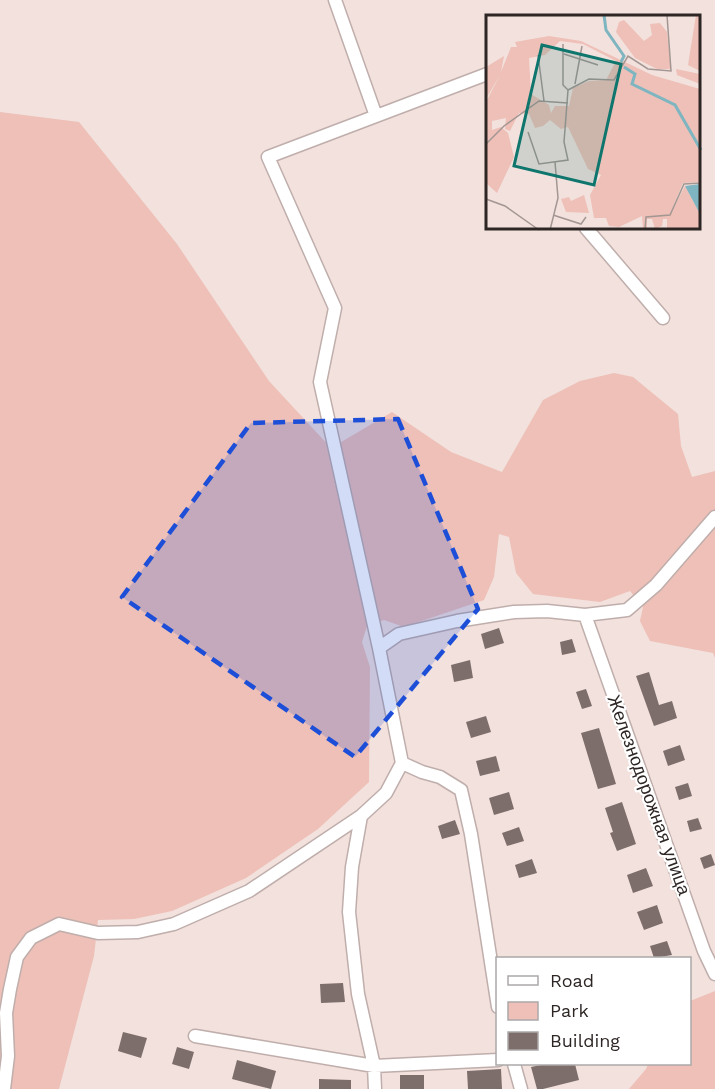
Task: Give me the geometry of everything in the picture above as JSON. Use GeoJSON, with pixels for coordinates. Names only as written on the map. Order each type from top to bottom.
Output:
{"type":"FeatureCollection","features":[{"type":"Feature","properties":{"kind":"street"},"geometry":{"type":"LineString","coordinates":[[335,0],[376,116]]}},
{"type":"Feature","properties":{"kind":"street"},"geometry":{"type":"LineString","coordinates":[[4,1089],[8,1056],[6,1013],[10,989],[17,957],[31,938],[59,924],[98,933],[138,932],[174,924],[249,891],[361,816],[386,793],[402,763],[320,382],[335,308],[268,157],[486,74]]}},
{"type":"Feature","properties":{"kind":"street"},"geometry":{"type":"LineString","coordinates":[[588,230],[663,318]]}},
{"type":"Feature","properties":{"kind":"street"},"geometry":{"type":"LineString","coordinates":[[379,648],[399,634],[457,621],[514,612],[547,611],[585,615],[627,610],[656,585],[715,517]]}},
{"type":"Feature","properties":{"kind":"street","name":"Железнодорожная улица"},"geometry":{"type":"LineString","coordinates":[[585,615],[704,951],[715,974]]}},
{"type":"Feature","properties":{"kind":"street"},"geometry":{"type":"LineString","coordinates":[[402,763],[440,777],[461,790],[471,834],[496,994]]}},
{"type":"Feature","properties":{"kind":"street"},"geometry":{"type":"LineString","coordinates":[[361,816],[352,867],[350,912],[358,994],[374,1066],[375,1089]]}},
{"type":"Feature","properties":{"kind":"street"},"geometry":{"type":"LineString","coordinates":[[195,1036],[374,1066],[496,1060]]}},
{"type":"Feature","properties":{"kind":"street"},"geometry":{"type":"LineString","coordinates":[[514,1065],[521,1089]]}},
{"type":"Feature","properties":{"kind":"highlighted area"},"geometry":{"type":"Polygon","coordinates":[[[398,419],[478,609],[355,757],[122,597],[251,423],[398,419]]]}},
{"type":"Feature","properties":{"kind":"green space"},"geometry":{"type":"Polygon","coordinates":[[[0,112],[79,122],[177,244],[269,381],[331,448],[392,412],[451,452],[502,472],[543,400],[580,381],[614,373],[633,377],[678,414],[681,446],[692,477],[715,471],[715,658],[713,653],[650,641],[640,621],[643,607],[630,591],[600,602],[533,594],[516,573],[509,537],[499,534],[494,577],[484,600],[404,627],[384,620],[367,626],[362,642],[370,667],[369,782],[318,829],[246,878],[172,911],[134,919],[98,920],[94,956],[59,1089],[0,1089],[0,112]]]}},
{"type":"Feature","properties":{"kind":"green space"},"geometry":{"type":"Polygon","coordinates":[[[715,991],[715,1089],[629,1089],[648,1065],[691,1065],[691,1001],[715,991]]]}},
{"type":"Feature","properties":{"kind":"building"},"geometry":{"type":"Polygon","coordinates":[[[499,628],[504,643],[485,649],[481,634],[499,628]]]}},
{"type":"Feature","properties":{"kind":"building"},"geometry":{"type":"Polygon","coordinates":[[[572,639],[576,652],[562,655],[560,642],[572,639]]]}},
{"type":"Feature","properties":{"kind":"building"},"geometry":{"type":"Polygon","coordinates":[[[470,660],[473,678],[454,682],[451,665],[470,660]]]}},
{"type":"Feature","properties":{"kind":"building"},"geometry":{"type":"Polygon","coordinates":[[[649,672],[659,705],[672,701],[677,718],[654,726],[636,676],[649,672]]]}},
{"type":"Feature","properties":{"kind":"building"},"geometry":{"type":"Polygon","coordinates":[[[586,689],[592,706],[582,709],[576,692],[586,689]]]}},
{"type":"Feature","properties":{"kind":"building"},"geometry":{"type":"Polygon","coordinates":[[[486,716],[491,732],[471,738],[466,722],[486,716]]]}},
{"type":"Feature","properties":{"kind":"building"},"geometry":{"type":"Polygon","coordinates":[[[599,728],[616,784],[598,789],[581,733],[599,728]]]}},
{"type":"Feature","properties":{"kind":"building"},"geometry":{"type":"Polygon","coordinates":[[[680,745],[685,760],[668,766],[663,751],[680,745]]]}},
{"type":"Feature","properties":{"kind":"building"},"geometry":{"type":"Polygon","coordinates":[[[496,756],[500,771],[480,776],[476,761],[496,756]]]}},
{"type":"Feature","properties":{"kind":"building"},"geometry":{"type":"Polygon","coordinates":[[[688,783],[692,796],[679,800],[675,787],[688,783]]]}},
{"type":"Feature","properties":{"kind":"building"},"geometry":{"type":"Polygon","coordinates":[[[509,792],[514,809],[494,815],[489,798],[509,792]]]}},
{"type":"Feature","properties":{"kind":"building"},"geometry":{"type":"Polygon","coordinates":[[[622,802],[636,844],[617,851],[610,833],[613,832],[605,808],[622,802]]]}},
{"type":"Feature","properties":{"kind":"building"},"geometry":{"type":"Polygon","coordinates":[[[698,818],[702,829],[690,832],[687,821],[698,818]]]}},
{"type":"Feature","properties":{"kind":"building"},"geometry":{"type":"Polygon","coordinates":[[[455,820],[460,834],[442,839],[438,826],[455,820]]]}},
{"type":"Feature","properties":{"kind":"building"},"geometry":{"type":"Polygon","coordinates":[[[519,827],[524,841],[507,846],[502,833],[519,827]]]}},
{"type":"Feature","properties":{"kind":"building"},"geometry":{"type":"Polygon","coordinates":[[[711,854],[715,865],[704,869],[700,858],[711,854]]]}},
{"type":"Feature","properties":{"kind":"building"},"geometry":{"type":"Polygon","coordinates":[[[532,859],[537,873],[519,878],[515,865],[532,859]]]}},
{"type":"Feature","properties":{"kind":"building"},"geometry":{"type":"Polygon","coordinates":[[[646,868],[653,886],[633,893],[627,875],[646,868]]]}},
{"type":"Feature","properties":{"kind":"building"},"geometry":{"type":"Polygon","coordinates":[[[657,905],[663,923],[644,930],[637,912],[657,905]]]}},
{"type":"Feature","properties":{"kind":"building"},"geometry":{"type":"Polygon","coordinates":[[[667,941],[672,955],[654,957],[650,946],[667,941]]]}},
{"type":"Feature","properties":{"kind":"building"},"geometry":{"type":"Polygon","coordinates":[[[343,983],[345,1002],[321,1003],[320,984],[343,983]]]}},
{"type":"Feature","properties":{"kind":"building"},"geometry":{"type":"Polygon","coordinates":[[[123,1032],[147,1038],[141,1058],[118,1051],[123,1032]]]}},
{"type":"Feature","properties":{"kind":"building"},"geometry":{"type":"Polygon","coordinates":[[[177,1047],[194,1052],[189,1069],[172,1064],[177,1047]]]}},
{"type":"Feature","properties":{"kind":"building"},"geometry":{"type":"Polygon","coordinates":[[[237,1060],[276,1071],[271,1089],[232,1079],[237,1060]]]}},
{"type":"Feature","properties":{"kind":"building"},"geometry":{"type":"Polygon","coordinates":[[[575,1065],[579,1080],[537,1089],[531,1067],[575,1065]]]}},
{"type":"Feature","properties":{"kind":"building"},"geometry":{"type":"Polygon","coordinates":[[[501,1069],[502,1089],[468,1089],[467,1071],[501,1069]]]}},
{"type":"Feature","properties":{"kind":"building"},"geometry":{"type":"Polygon","coordinates":[[[400,1075],[424,1075],[424,1089],[400,1089],[400,1075]]]}},
{"type":"Feature","properties":{"kind":"building"},"geometry":{"type":"Polygon","coordinates":[[[319,1079],[351,1080],[351,1089],[319,1089],[319,1079]]]}}]}
